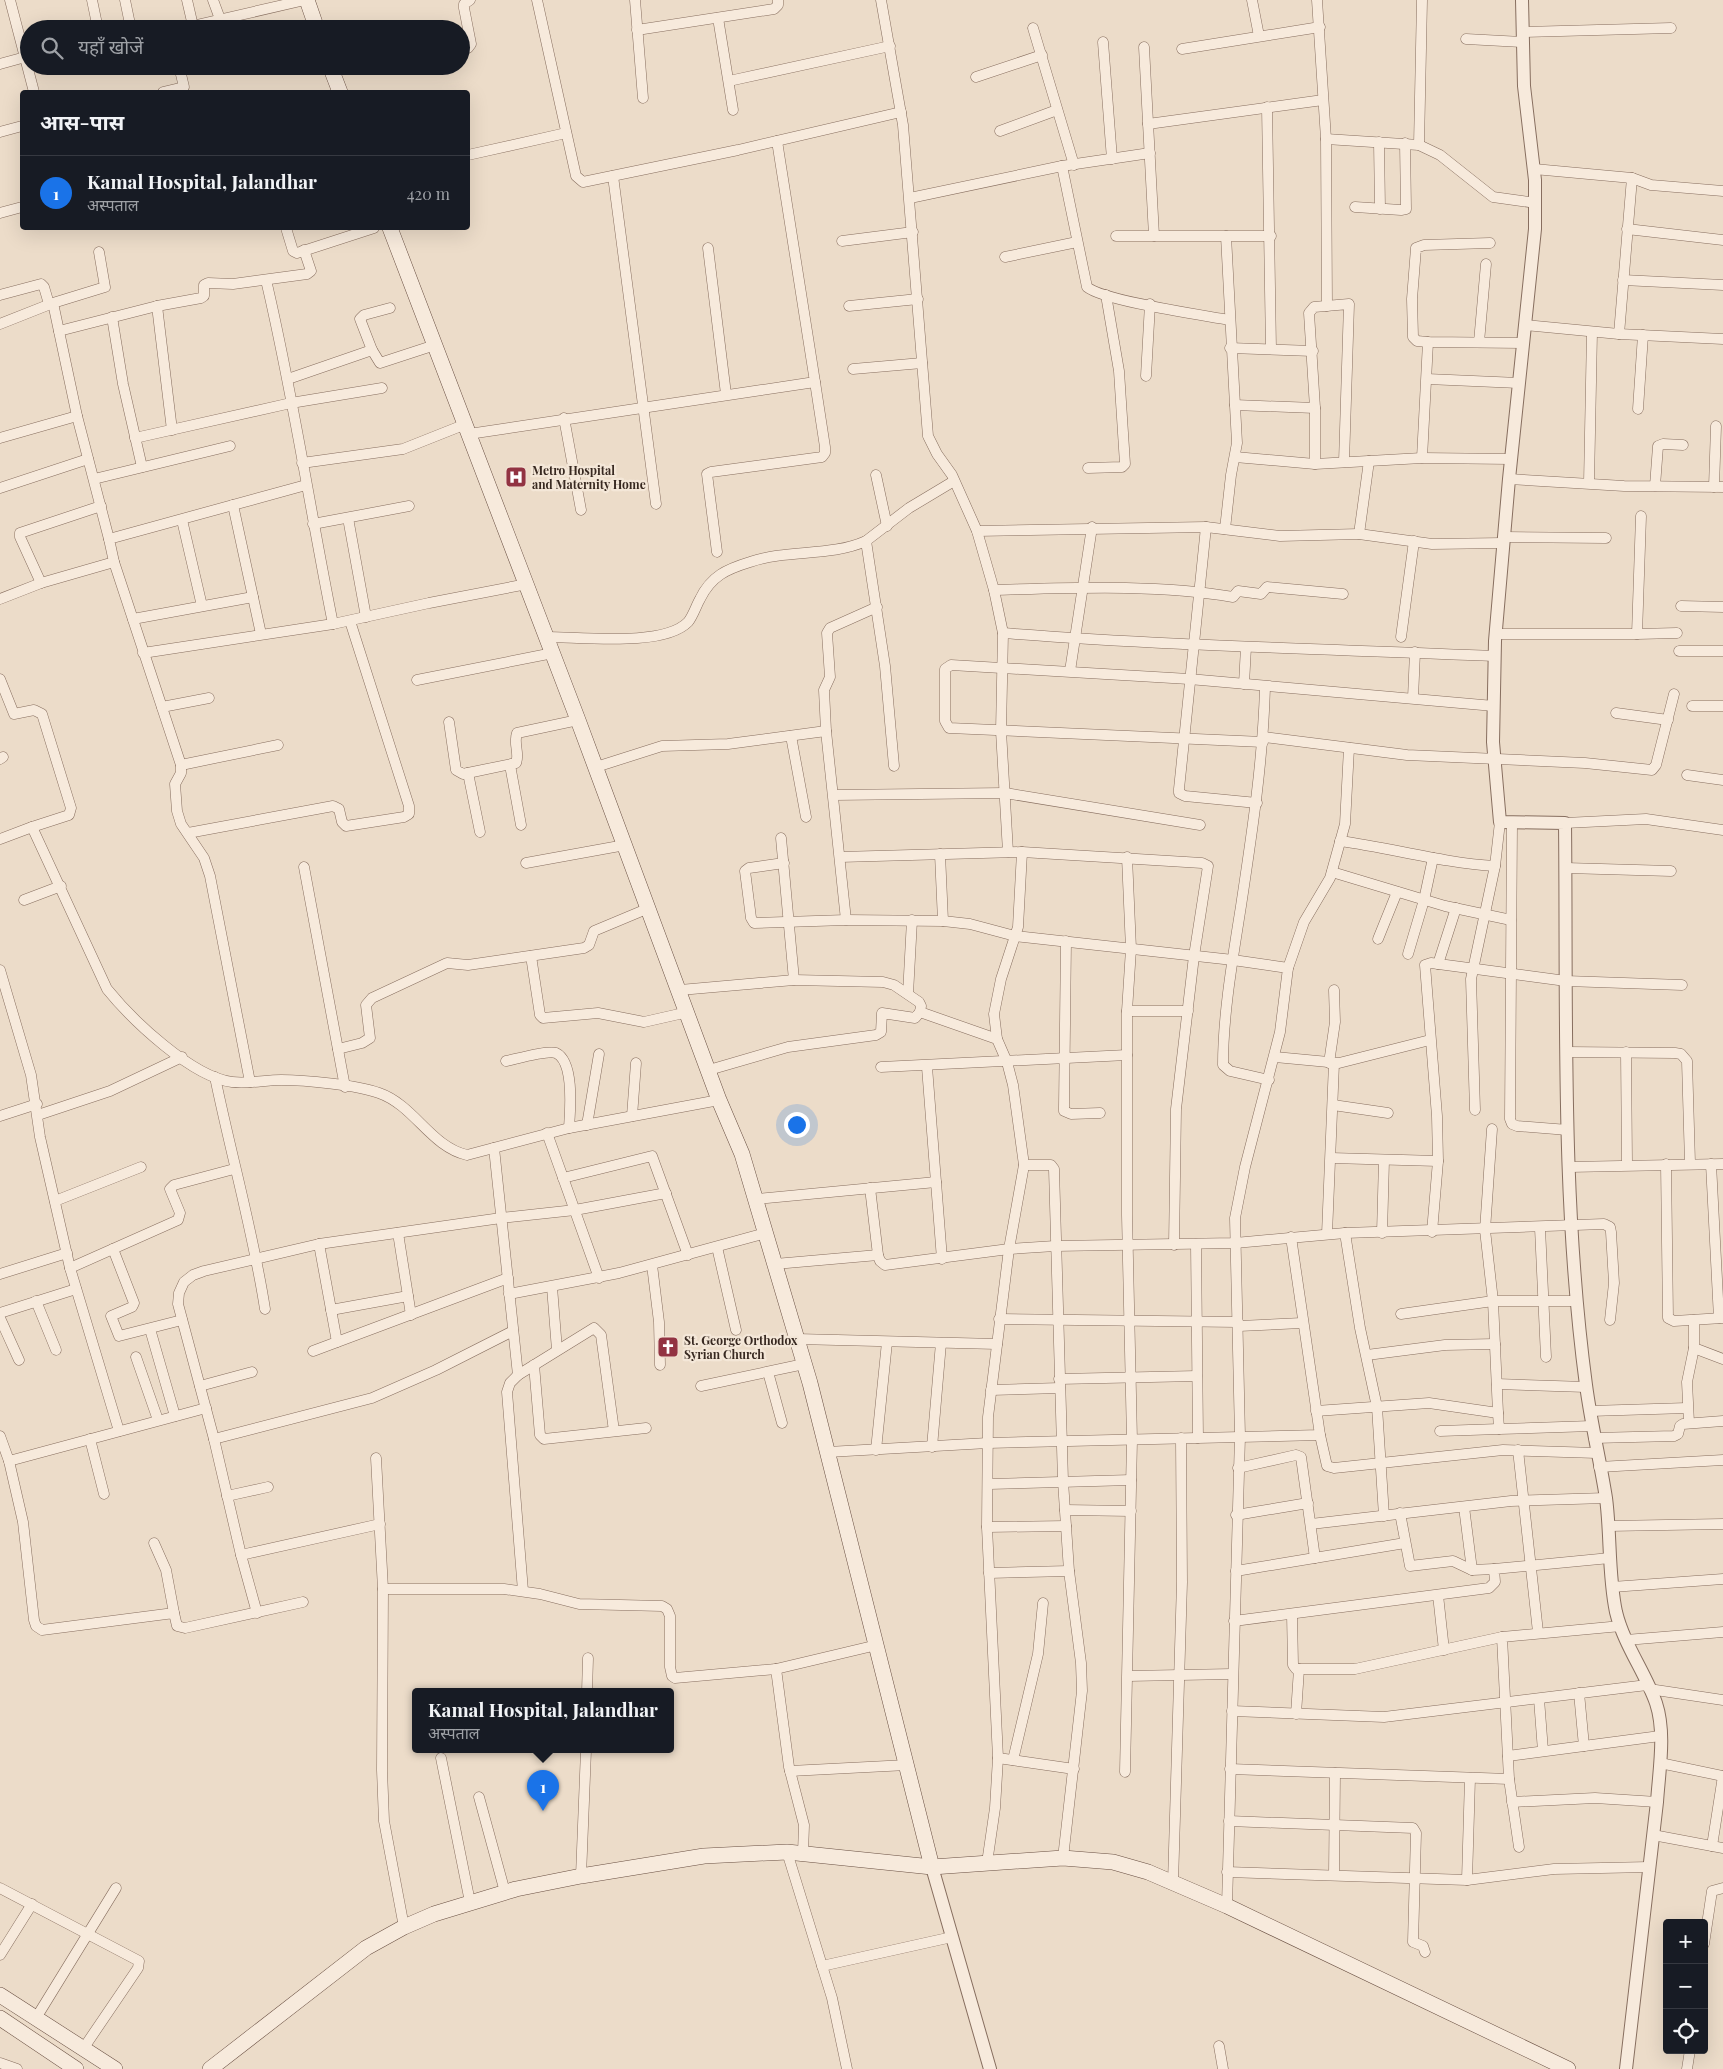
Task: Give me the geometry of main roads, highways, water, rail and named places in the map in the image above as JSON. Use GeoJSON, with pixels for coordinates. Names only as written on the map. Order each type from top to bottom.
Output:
{"type":"FeatureCollection","features":[{"type":"Feature","properties":{"kind":"main road"},"geometry":{"type":"LineString","coordinates":[[306,0],[314,20]]}},
{"type":"Feature","properties":{"kind":"main road"},"geometry":{"type":"LineString","coordinates":[[333,75],[339,90]]}},
{"type":"Feature","properties":{"kind":"main road"},"geometry":{"type":"LineString","coordinates":[[391,230],[596,766],[719,1100],[742,1154],[828,1452],[932,1867]]}},
{"type":"Feature","properties":{"kind":"main road"},"geometry":{"type":"LineString","coordinates":[[210,2069],[366,1948],[404,1927],[470,1902],[505,1892],[580,1876],[704,1856],[787,1852],[932,1867],[1063,1858],[1113,1862],[1148,1872],[1226,1906],[1568,2069]]}},
{"type":"Feature","properties":{"kind":"main road"},"geometry":{"type":"LineString","coordinates":[[0,1996],[115,2069]]}},
{"type":"Feature","properties":{"kind":"main road"},"geometry":{"type":"LineString","coordinates":[[0,2018],[76,2069]]}},
{"type":"Feature","properties":{"kind":"place","name":"Metro Hospital and Maternity Home"},"geometry":{"type":"Point","coordinates":[516,477]}},
{"type":"Feature","properties":{"kind":"place","name":"St. George Orthodox Syrian Church"},"geometry":{"type":"Point","coordinates":[668,1347]}},
{"type":"Feature","properties":{"kind":"place","name":"Kamal Hospital, Jalandhar"},"geometry":{"type":"Point","coordinates":[543,1811]}}]}
